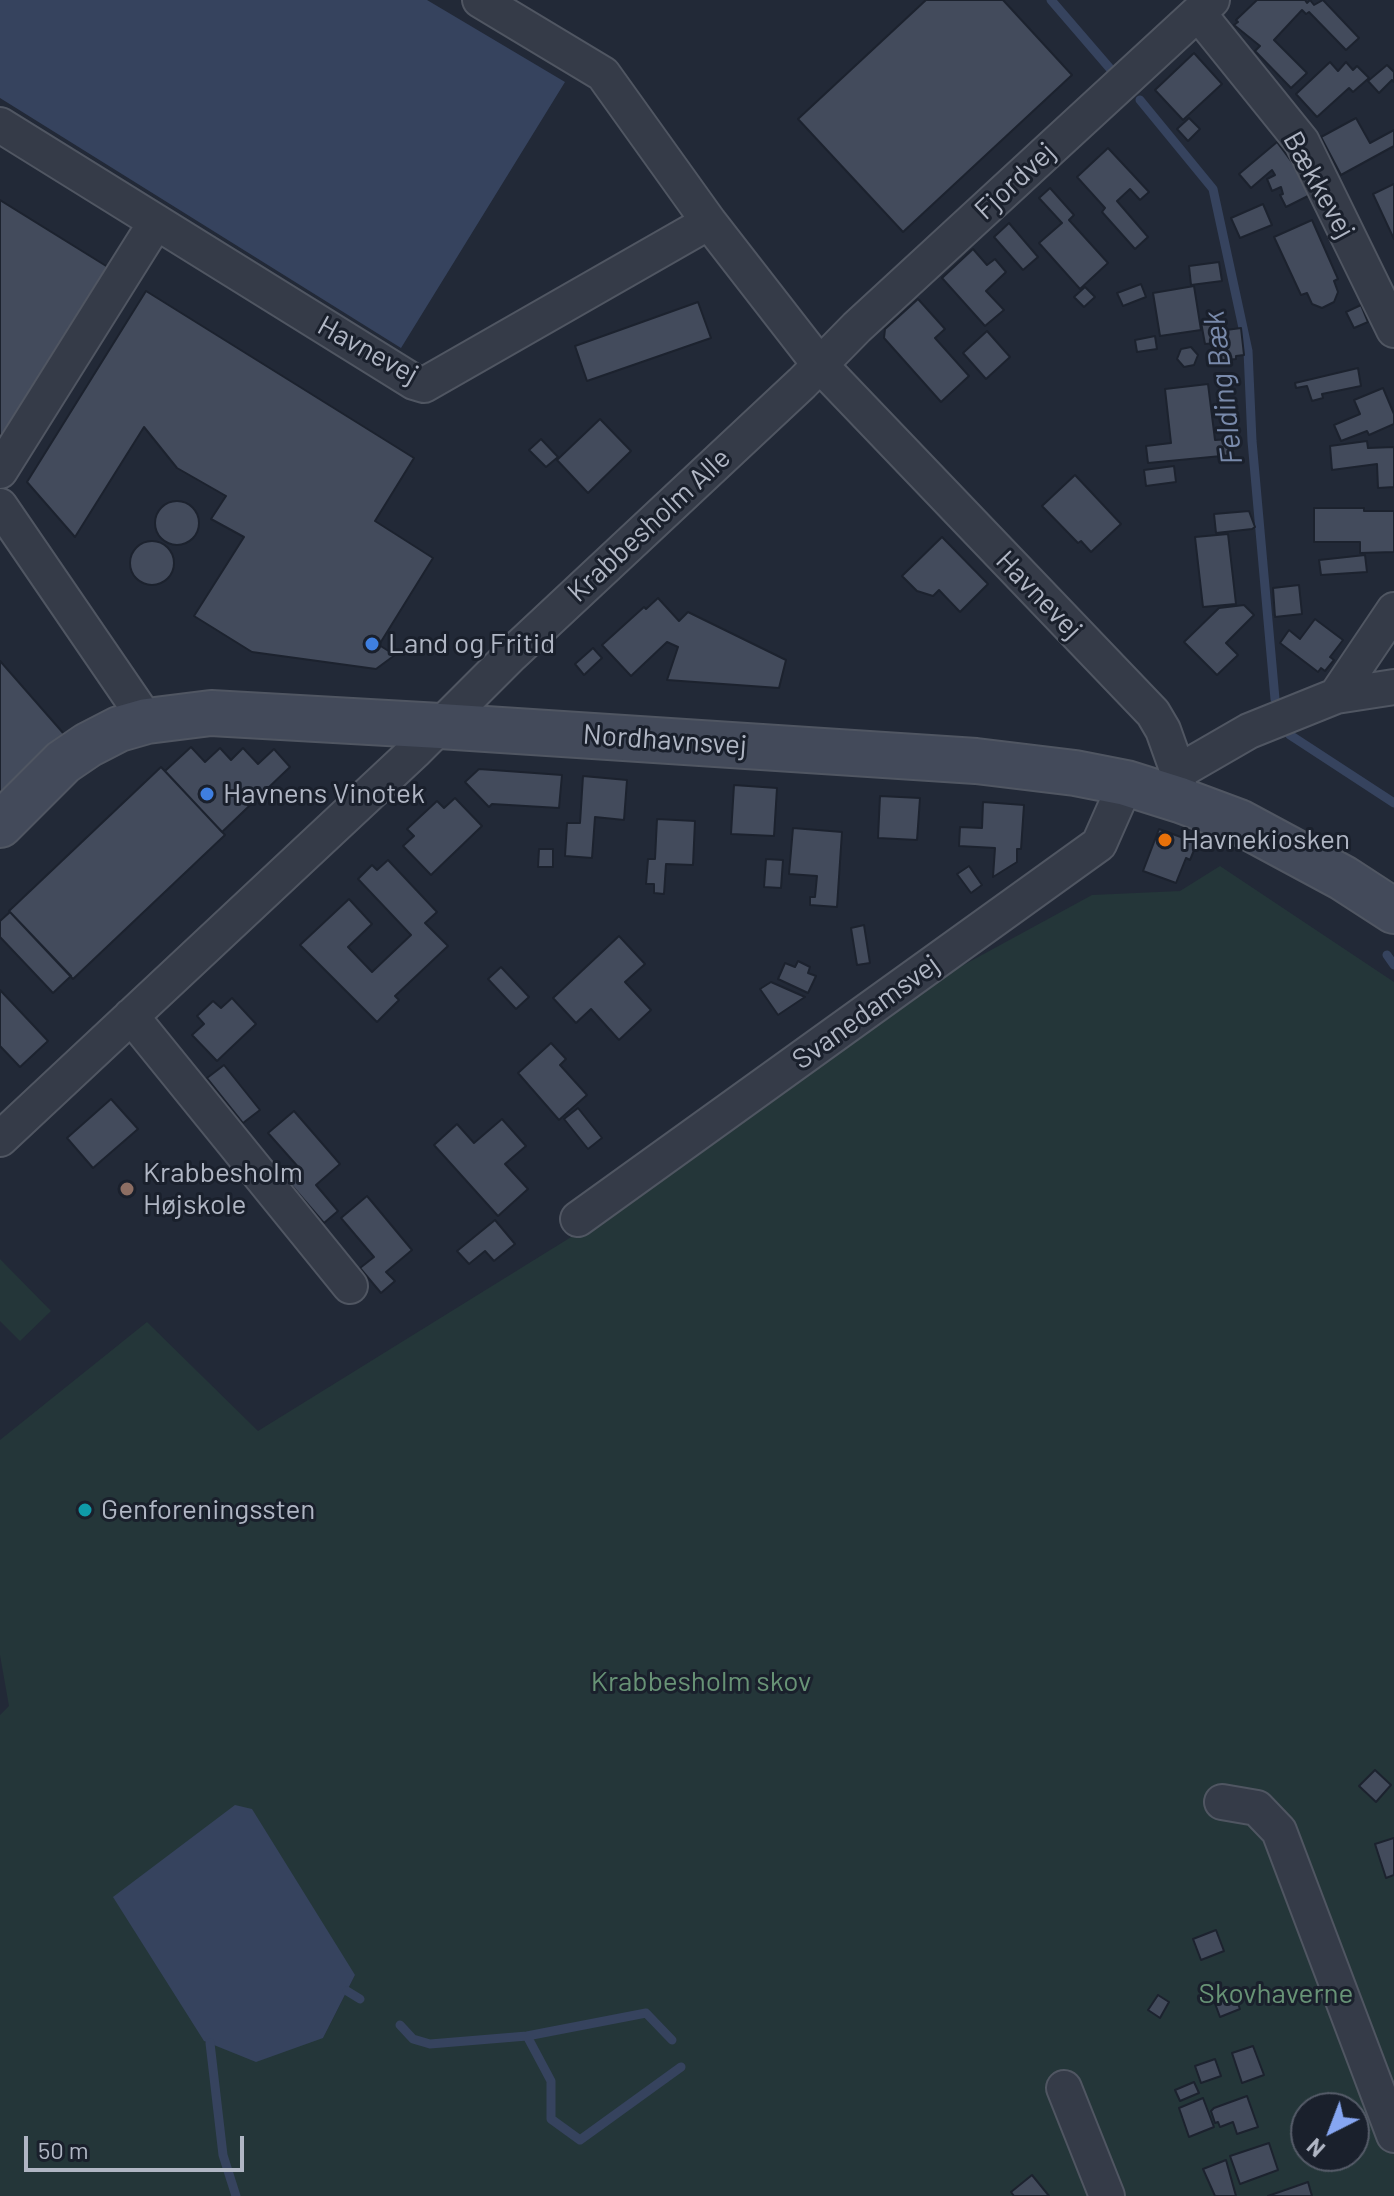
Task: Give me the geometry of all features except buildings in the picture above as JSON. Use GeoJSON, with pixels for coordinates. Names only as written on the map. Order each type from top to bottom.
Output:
{"type":"FeatureCollection","features":[{"type":"Feature","properties":{"kind":"street","name":"Havnevej"},"geometry":{"type":"LineString","coordinates":[[480,0],[603,74],[709,222],[820,365],[1153,713],[1163,730],[1179,786]]}},
{"type":"Feature","properties":{"kind":"street","name":"Bækkevej"},"geometry":{"type":"LineString","coordinates":[[1205,6],[1302,142],[1394,330]]}},
{"type":"Feature","properties":{"kind":"street","name":"Fjordvej"},"geometry":{"type":"LineString","coordinates":[[820,365],[857,327],[1205,6]]}},
{"type":"Feature","properties":{"kind":"street","name":"Havnevej"},"geometry":{"type":"LineString","coordinates":[[0,125],[414,382],[424,385],[709,222]]}},
{"type":"Feature","properties":{"kind":"street"},"geometry":{"type":"LineString","coordinates":[[0,471],[156,222]]}},
{"type":"Feature","properties":{"kind":"street","name":"Krabbesholm Alle"},"geometry":{"type":"LineString","coordinates":[[0,1139],[820,365]]}},
{"type":"Feature","properties":{"kind":"street"},"geometry":{"type":"LineString","coordinates":[[0,506],[147,721]]}},
{"type":"Feature","properties":{"kind":"street"},"geometry":{"type":"LineString","coordinates":[[1336,696],[1394,610]]}},
{"type":"Feature","properties":{"kind":"street"},"geometry":{"type":"LineString","coordinates":[[1394,687],[1336,696],[1249,731],[1179,786],[1343,878],[1394,911]]}},
{"type":"Feature","properties":{"kind":"street","name":"Nordhavnsvej"},"geometry":{"type":"LineString","coordinates":[[0,825],[63,762],[88,745],[119,729],[147,721],[211,713],[976,761],[1062,771],[1126,783],[1179,786]]}},
{"type":"Feature","properties":{"kind":"street","name":"Svanedamsvej"},"geometry":{"type":"LineString","coordinates":[[578,1219],[1099,844],[1126,783]]}},
{"type":"Feature","properties":{"kind":"street"},"geometry":{"type":"LineString","coordinates":[[131,1016],[350,1286]]}},
{"type":"Feature","properties":{"kind":"street"},"geometry":{"type":"LineString","coordinates":[[1222,1802],[1257,1808],[1279,1831],[1394,2135]]}},
{"type":"Feature","properties":{"kind":"street"},"geometry":{"type":"LineString","coordinates":[[1064,2088],[1107,2196]]}},
{"type":"Feature","properties":{"kind":"green space","name":"Krabbesholm skov"},"geometry":{"type":"Polygon","coordinates":[[[1220,866],[1394,982],[1394,2196],[0,2196],[0,1715],[9,1706],[0,1655],[0,1440],[147,1322],[258,1431],[576,1234],[925,986],[1092,895],[1180,891],[1220,866]],[[114,1898],[323,2038],[355,1975],[114,1898]]]}},
{"type":"Feature","properties":{"kind":"green space"},"geometry":{"type":"Polygon","coordinates":[[[0,1259],[51,1311],[20,1341],[0,1321],[0,1259]]]}},
{"type":"Feature","properties":{"kind":"water"},"geometry":{"type":"Polygon","coordinates":[[[0,0],[427,0],[565,82],[401,348],[0,98],[0,0]]]}},
{"type":"Feature","properties":{"kind":"water"},"geometry":{"type":"Polygon","coordinates":[[[235,1805],[252,1809],[355,1975],[323,2038],[256,2062],[204,2041],[113,1897],[235,1805]]]}},
{"type":"Feature","properties":{"kind":"waterway","name":"Felding Bæk"},"geometry":{"type":"LineString","coordinates":[[1051,0],[1113,72]]}},
{"type":"Feature","properties":{"kind":"waterway","name":"Felding Bæk"},"geometry":{"type":"LineString","coordinates":[[1140,100],[1213,189],[1248,351],[1252,441],[1275,699]]}},
{"type":"Feature","properties":{"kind":"waterway","name":"Felding Bæk"},"geometry":{"type":"LineString","coordinates":[[1290,735],[1394,803]]}},
{"type":"Feature","properties":{"kind":"waterway","name":"Felding Bæk"},"geometry":{"type":"LineString","coordinates":[[1387,955],[1394,965]]}},
{"type":"Feature","properties":{"kind":"waterway"},"geometry":{"type":"LineString","coordinates":[[347,1991],[360,1999]]}},
{"type":"Feature","properties":{"kind":"waterway"},"geometry":{"type":"LineString","coordinates":[[400,2025],[413,2039],[430,2044],[527,2036],[646,2013],[672,2040]]}},
{"type":"Feature","properties":{"kind":"waterway"},"geometry":{"type":"LineString","coordinates":[[527,2036],[551,2081],[551,2119],[580,2140],[681,2067]]}},
{"type":"Feature","properties":{"kind":"waterway"},"geometry":{"type":"LineString","coordinates":[[210,2043],[223,2155],[236,2196]]}},
{"type":"Feature","properties":{"kind":"place","name":"Land og Fritid"},"geometry":{"type":"Point","coordinates":[372,644]}},
{"type":"Feature","properties":{"kind":"place","name":"Havnens Vinotek"},"geometry":{"type":"Point","coordinates":[207,794]}},
{"type":"Feature","properties":{"kind":"place","name":"Havnekiosken"},"geometry":{"type":"Point","coordinates":[1165,840]}},
{"type":"Feature","properties":{"kind":"place","name":"Krabbesholm Højskole"},"geometry":{"type":"Point","coordinates":[127,1189]}},
{"type":"Feature","properties":{"kind":"place","name":"Genforeningssten"},"geometry":{"type":"Point","coordinates":[85,1510]}},
{"type":"Feature","properties":{"kind":"park label","name":"Skovhaverne"},"geometry":{"type":"Point","coordinates":[1276,1994]}}]}
